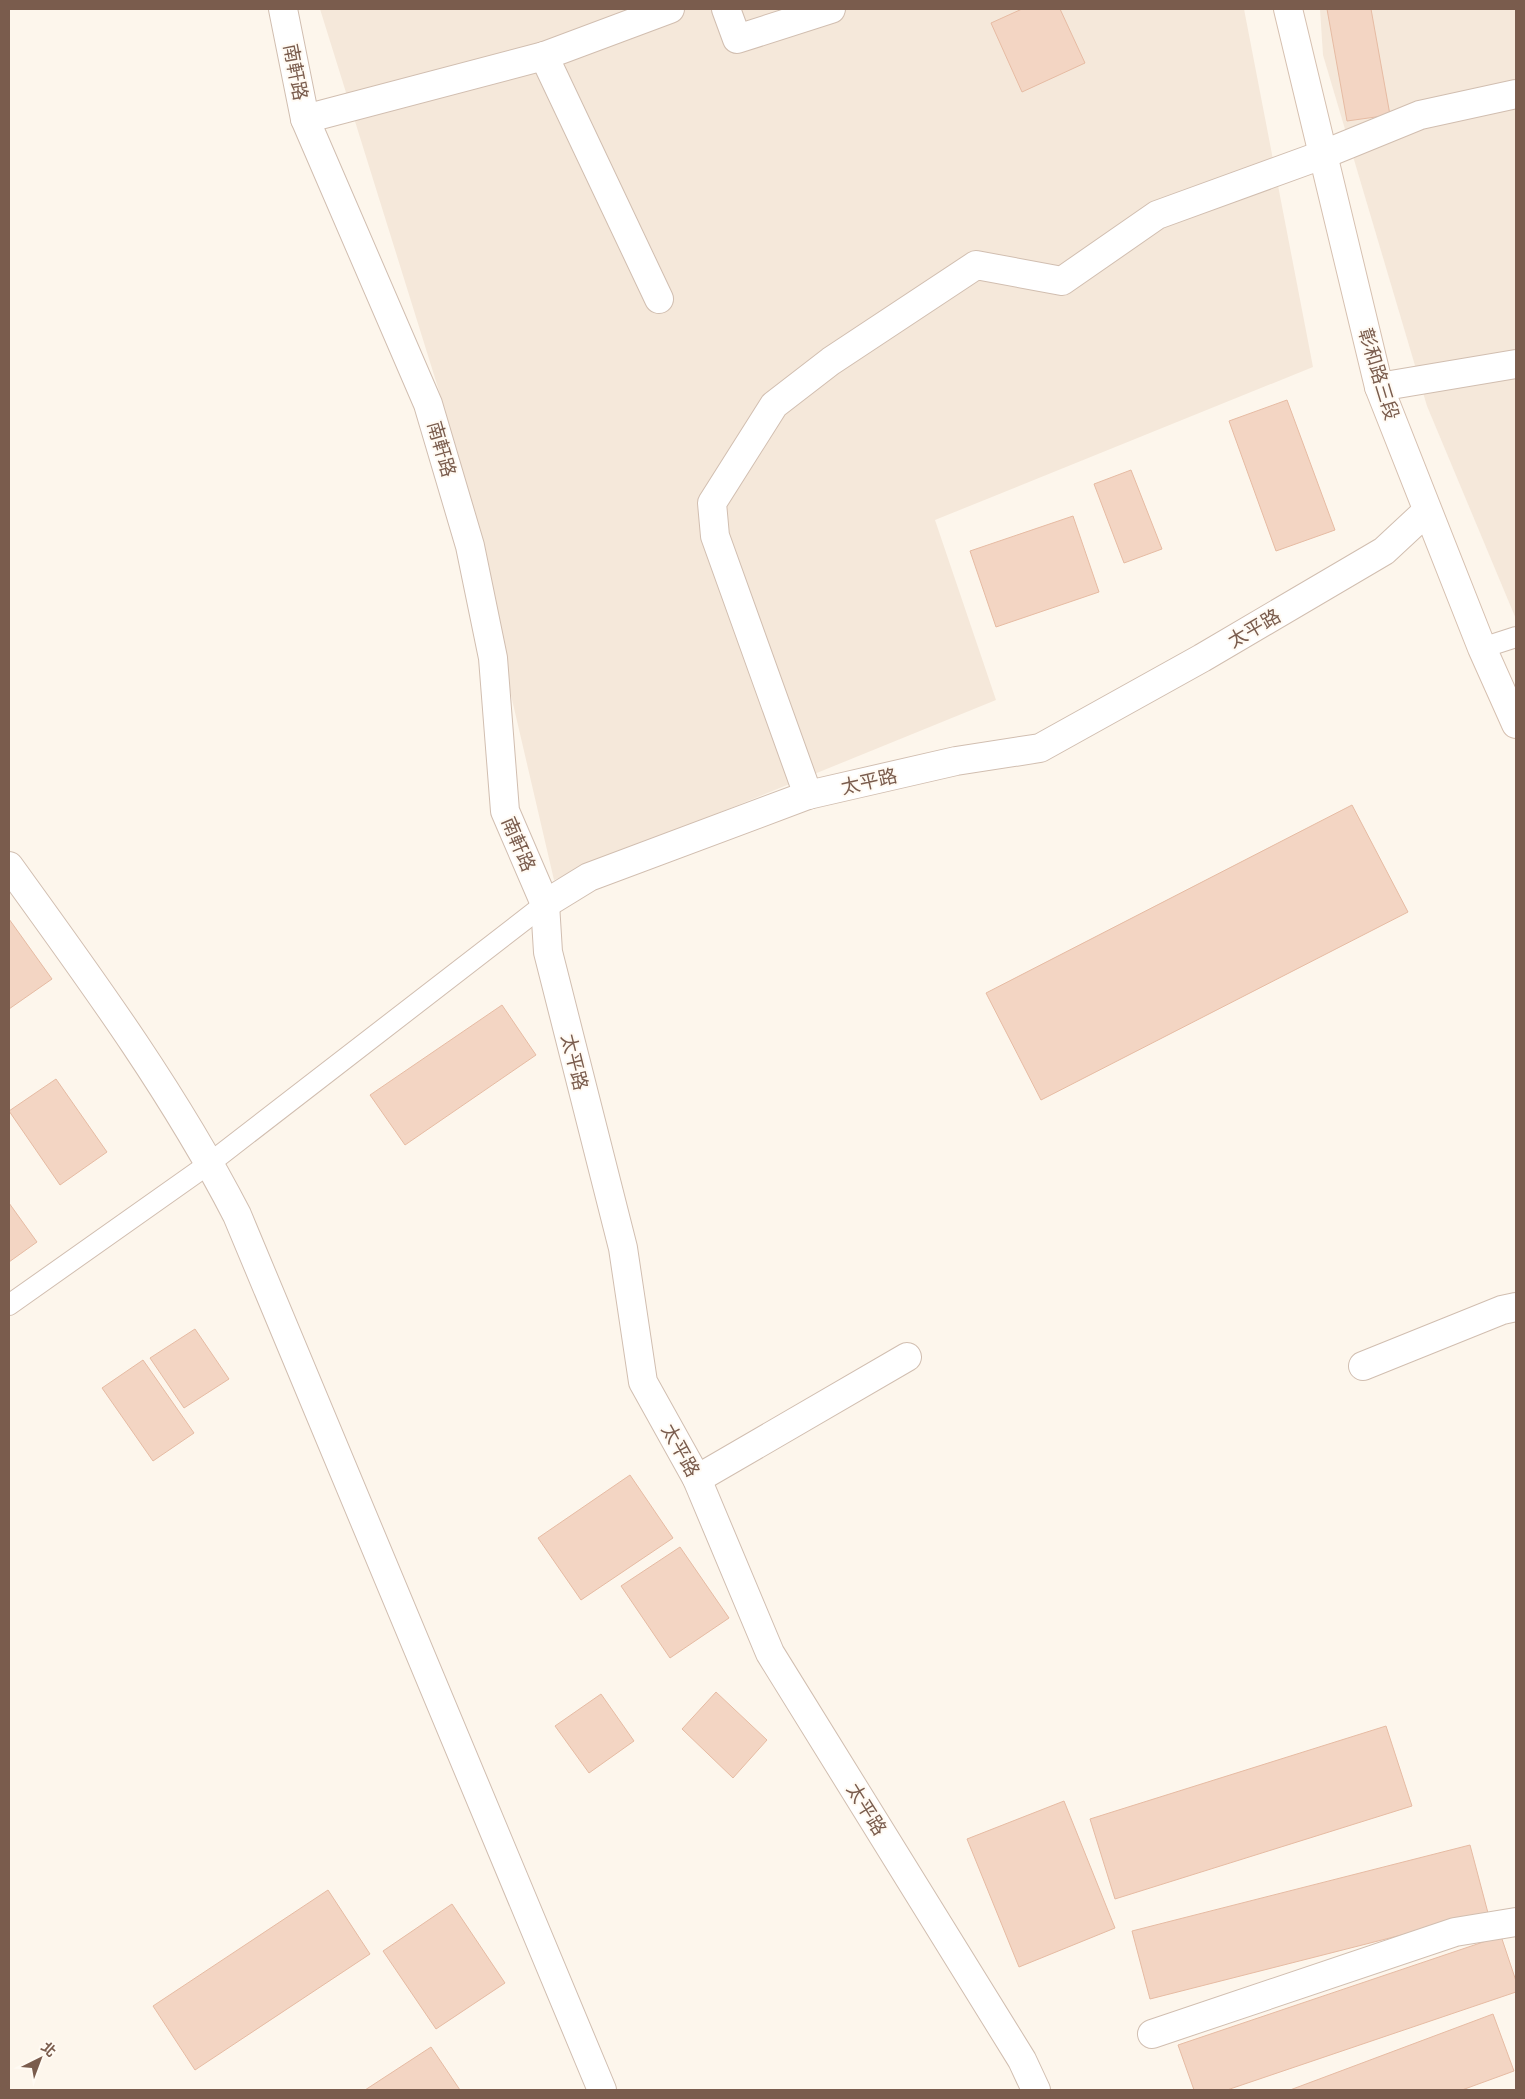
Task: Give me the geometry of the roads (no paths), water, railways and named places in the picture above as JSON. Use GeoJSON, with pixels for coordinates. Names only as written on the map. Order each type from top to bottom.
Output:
{"type":"FeatureCollection","features":[{"type":"Feature","properties":{"kind":"street","name":"南軒路"},"geometry":{"type":"LineString","coordinates":[[283,9],[305,119],[428,404],[470,546],[493,658],[505,811],[545,904]]}},
{"type":"Feature","properties":{"kind":"street"},"geometry":{"type":"LineString","coordinates":[[305,119],[544,56],[670,9]]}},
{"type":"Feature","properties":{"kind":"street"},"geometry":{"type":"LineString","coordinates":[[726,9],[737,39],[831,9]]}},
{"type":"Feature","properties":{"kind":"street","name":"彰和路三段"},"geometry":{"type":"LineString","coordinates":[[1288,9],[1379,387],[1482,648],[1516,724]]}},
{"type":"Feature","properties":{"kind":"street"},"geometry":{"type":"LineString","coordinates":[[544,56],[659,300]]}},
{"type":"Feature","properties":{"kind":"street"},"geometry":{"type":"LineString","coordinates":[[808,795],[715,536],[712,503],[774,405],[831,361],[976,265],[1062,280],[1157,215],[1322,155],[1420,115],[1516,94]]}},
{"type":"Feature","properties":{"kind":"street"},"geometry":{"type":"LineString","coordinates":[[1379,387],[1516,364]]}},
{"type":"Feature","properties":{"kind":"street","name":"太平路"},"geometry":{"type":"LineString","coordinates":[[1036,2090],[1022,2060],[770,1653],[697,1479],[643,1382],[623,1248],[548,952],[545,904],[589,877],[808,795],[956,761],[1040,748],[1202,658],[1384,551],[1427,511]]}},
{"type":"Feature","properties":{"kind":"street"},"geometry":{"type":"LineString","coordinates":[[9,866],[112,1009],[210,1163],[241,1224],[602,2090]]}},
{"type":"Feature","properties":{"kind":"street"},"geometry":{"type":"LineString","coordinates":[[1363,1366],[1502,1310],[1516,1307]]}},
{"type":"Feature","properties":{"kind":"street"},"geometry":{"type":"LineString","coordinates":[[697,1479],[907,1357]]}},
{"type":"Feature","properties":{"kind":"street"},"geometry":{"type":"LineString","coordinates":[[1152,2034],[1455,1932],[1516,1922]]}},
{"type":"Feature","properties":{"kind":"lane"},"geometry":{"type":"LineString","coordinates":[[1482,648],[1516,637]]}},
{"type":"Feature","properties":{"kind":"lane"},"geometry":{"type":"LineString","coordinates":[[9,1305],[210,1163],[545,904]]}}]}
